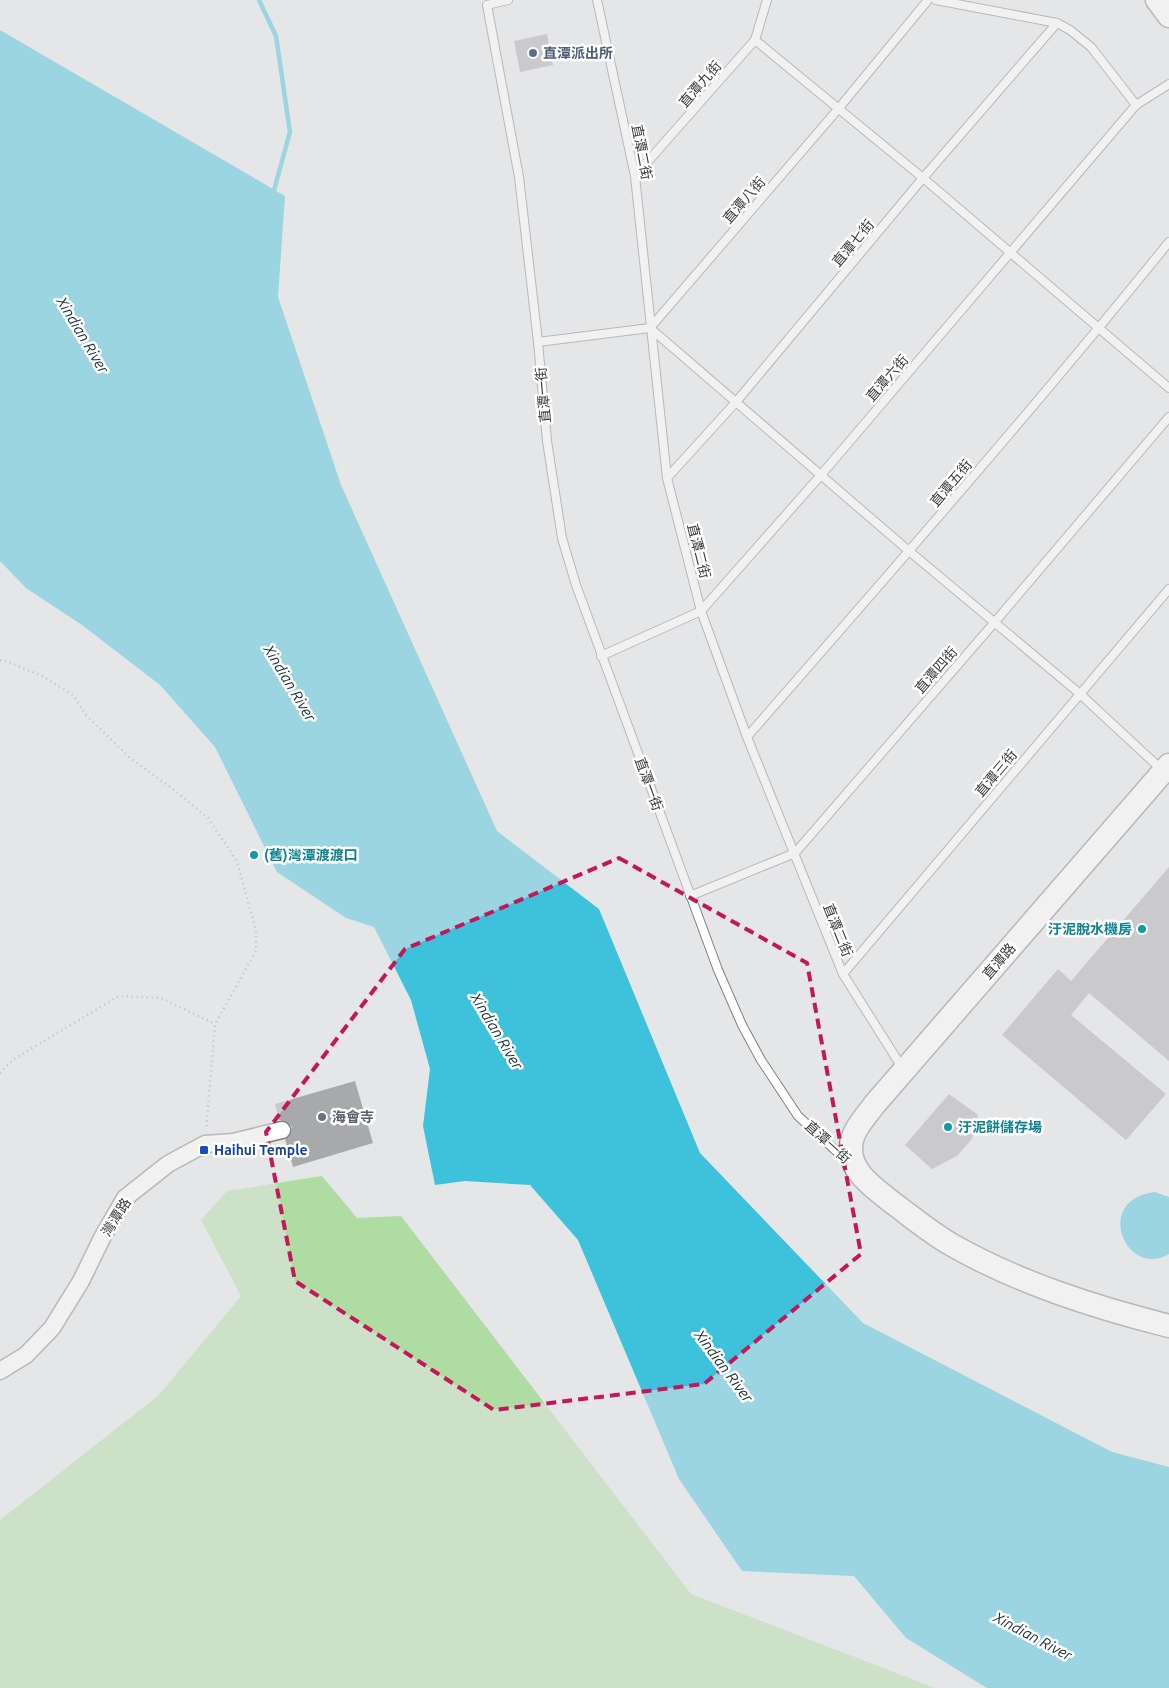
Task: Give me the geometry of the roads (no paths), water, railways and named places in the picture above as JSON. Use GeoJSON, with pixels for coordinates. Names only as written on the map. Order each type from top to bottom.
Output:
{"type":"FeatureCollection","features":[{"type":"Feature","properties":{"kind":"street"},"geometry":{"type":"LineString","coordinates":[[1157,0],[1169,16]]}},
{"type":"Feature","properties":{"kind":"street","name":"直潭路"},"geometry":{"type":"LineString","coordinates":[[854,1166],[851,1148],[855,1131],[874,1105],[1166,769]]}},
{"type":"Feature","properties":{"kind":"street","name":"灣潭路"},"geometry":{"type":"LineString","coordinates":[[0,1371],[26,1355],[52,1328],[81,1281],[124,1198],[168,1164],[205,1144],[233,1142],[282,1130]]}},
{"type":"Feature","properties":{"kind":"street","name":"直潭一街"},"geometry":{"type":"LineString","coordinates":[[854,1166],[866,1181],[927,1229],[951,1245],[1029,1283],[1137,1318],[1169,1326]]}},
{"type":"Feature","properties":{"kind":"lane","name":"直潭一街"},"geometry":{"type":"LineString","coordinates":[[508,0],[488,6],[519,177],[547,441],[562,538],[601,656],[718,970],[742,1025],[761,1060],[798,1116],[854,1166]]}},
{"type":"Feature","properties":{"kind":"lane","name":"直潭二街"},"geometry":{"type":"LineString","coordinates":[[598,0],[635,176],[667,478],[701,611],[747,736],[843,974],[904,1071]]}},
{"type":"Feature","properties":{"kind":"lane","name":"直潭九街"},"geometry":{"type":"LineString","coordinates":[[635,176],[755,40],[767,0]]}},
{"type":"Feature","properties":{"kind":"lane","name":"直潭八街"},"geometry":{"type":"LineString","coordinates":[[650,328],[839,108],[928,0]]}},
{"type":"Feature","properties":{"kind":"lane"},"geometry":{"type":"LineString","coordinates":[[936,0],[1057,23],[1070,30],[1091,47],[1136,105]]}},
{"type":"Feature","properties":{"kind":"lane","name":"直潭七街"},"geometry":{"type":"LineString","coordinates":[[667,478],[736,402],[1057,23]]}},
{"type":"Feature","properties":{"kind":"lane"},"geometry":{"type":"LineString","coordinates":[[755,40],[924,178],[1169,388]]}},
{"type":"Feature","properties":{"kind":"lane","name":"直潭六街"},"geometry":{"type":"LineString","coordinates":[[601,656],[701,611],[821,475],[1136,105],[1169,84]]}},
{"type":"Feature","properties":{"kind":"lane","name":"直潭五街"},"geometry":{"type":"LineString","coordinates":[[747,736],[909,551],[1098,329],[1169,242]]}},
{"type":"Feature","properties":{"kind":"lane"},"geometry":{"type":"LineString","coordinates":[[538,342],[650,328],[1166,769]]}},
{"type":"Feature","properties":{"kind":"lane","name":"直潭四街"},"geometry":{"type":"LineString","coordinates":[[690,896],[795,853],[1169,417]]}},
{"type":"Feature","properties":{"kind":"lane","name":"直潭三街"},"geometry":{"type":"LineString","coordinates":[[843,974],[1169,589]]}},
{"type":"Feature","properties":{"kind":"water","name":"Xindian River"},"geometry":{"type":"Polygon","coordinates":[[[0,30],[285,196],[278,297],[341,485],[497,831],[599,909],[700,1153],[863,1323],[1112,1452],[1169,1467],[1169,1688],[987,1688],[906,1638],[854,1576],[742,1571],[679,1479],[578,1240],[530,1185],[465,1181],[435,1185],[423,1126],[430,1069],[411,1000],[374,927],[346,918],[277,872],[215,747],[160,685],[82,625],[26,588],[0,561],[0,30]]]}},
{"type":"Feature","properties":{"kind":"water"},"geometry":{"type":"Polygon","coordinates":[[[1155,1192],[1169,1197],[1169,1254],[1153,1259],[1140,1256],[1129,1248],[1122,1235],[1120,1222],[1125,1208],[1136,1198],[1155,1192]]]}},
{"type":"Feature","properties":{"kind":"waterway"},"geometry":{"type":"LineString","coordinates":[[259,0],[276,36],[290,132],[273,194]]}},
{"type":"Feature","properties":{"kind":"place","name":"直潭派出所"},"geometry":{"type":"Point","coordinates":[533,53]}},
{"type":"Feature","properties":{"kind":"place","name":"(舊)灣潭渡渡口"},"geometry":{"type":"Point","coordinates":[254,855]}},
{"type":"Feature","properties":{"kind":"place","name":"汙泥脫水機房"},"geometry":{"type":"Point","coordinates":[1142,929]}},
{"type":"Feature","properties":{"kind":"place","name":"海會寺"},"geometry":{"type":"Point","coordinates":[322,1117]}},
{"type":"Feature","properties":{"kind":"place","name":"汙泥餅儲存場"},"geometry":{"type":"Point","coordinates":[948,1127]}},
{"type":"Feature","properties":{"kind":"place","name":"Haihui Temple"},"geometry":{"type":"Point","coordinates":[204,1150]}}]}
